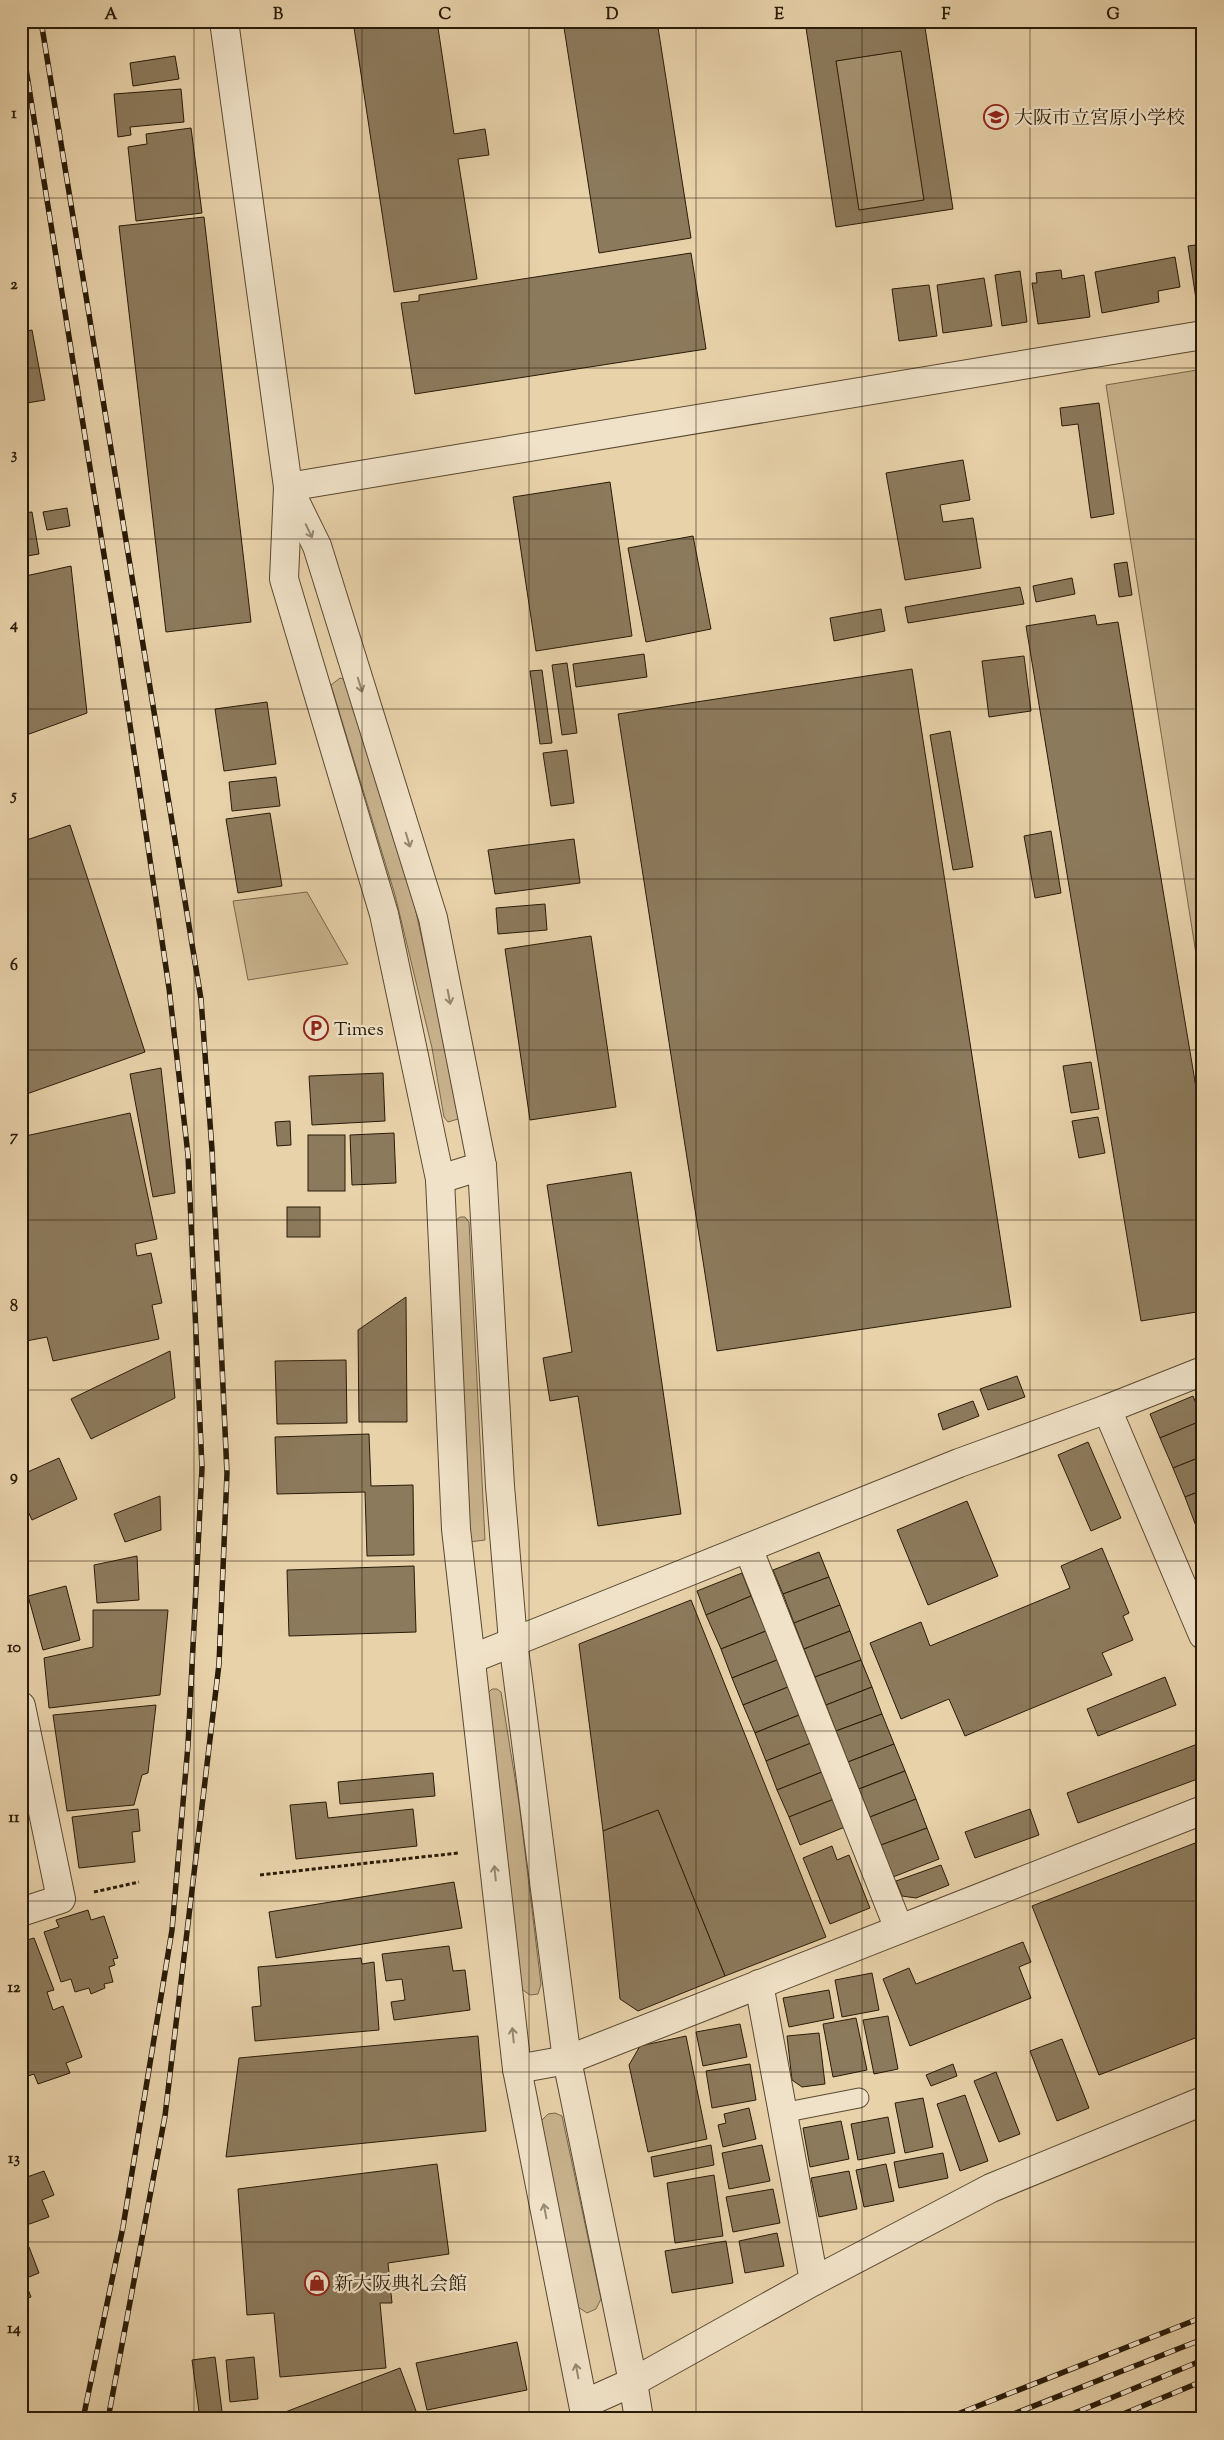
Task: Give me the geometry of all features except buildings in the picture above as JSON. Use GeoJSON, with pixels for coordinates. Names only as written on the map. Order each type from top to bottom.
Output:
{"type":"FeatureCollection","features":[{"type":"Feature","properties":{"kind":"street"},"geometry":{"type":"LineString","coordinates":[[224,21],[288,487],[284,579],[384,914],[440,1179],[455,1520],[517,2069],[585,2411],[814,2281],[991,2188],[1203,2101]]}},
{"type":"Feature","properties":{"kind":"street"},"geometry":{"type":"LineString","coordinates":[[288,487],[1203,335]]}},
{"type":"Feature","properties":{"kind":"street"},"geometry":{"type":"LineString","coordinates":[[288,487],[316,546],[433,918],[482,1166],[500,1486],[513,1641],[567,2060],[634,2382],[639,2419]]}},
{"type":"Feature","properties":{"kind":"street"},"geometry":{"type":"LineString","coordinates":[[440,1179],[482,1166]]}},
{"type":"Feature","properties":{"kind":"street"},"geometry":{"type":"LineString","coordinates":[[471,1659],[959,1463],[1201,1377]]}},
{"type":"Feature","properties":{"kind":"street"},"geometry":{"type":"LineString","coordinates":[[1107,1409],[1203,1635]]}},
{"type":"Feature","properties":{"kind":"street"},"geometry":{"type":"LineString","coordinates":[[748,1548],[898,1929]]}},
{"type":"Feature","properties":{"kind":"street"},"geometry":{"type":"LineString","coordinates":[[21,1706],[61,1899],[21,1912]]}},
{"type":"Feature","properties":{"kind":"street"},"geometry":{"type":"LineString","coordinates":[[517,2069],[567,2060],[1203,1810]]}},
{"type":"Feature","properties":{"kind":"street"},"geometry":{"type":"LineString","coordinates":[[758,1984],[814,2281]]}},
{"type":"Feature","properties":{"kind":"lane"},"geometry":{"type":"LineString","coordinates":[[782,2113],[859,2098]]}},
{"type":"Feature","properties":{"kind":"path"},"geometry":{"type":"LineString","coordinates":[[260,1875],[492,1850]]}},
{"type":"Feature","properties":{"kind":"path"},"geometry":{"type":"LineString","coordinates":[[61,1899],[139,1882]]}},
{"type":"Feature","properties":{"kind":"shaded area"},"geometry":{"type":"Polygon","coordinates":[[[901,51],[924,200],[859,210],[836,61],[901,51]]]}},
{"type":"Feature","properties":{"kind":"shaded area"},"geometry":{"type":"Polygon","coordinates":[[[1203,369],[1203,998],[1106,385],[1203,369]]]}},
{"type":"Feature","properties":{"kind":"shaded area"},"geometry":{"type":"Polygon","coordinates":[[[340,678],[346,680],[414,903],[456,1096],[458,1119],[448,1122],[444,1117],[432,1048],[395,895],[331,685],[340,678]]]}},
{"type":"Feature","properties":{"kind":"shaded area"},"geometry":{"type":"Polygon","coordinates":[[[307,892],[348,964],[248,980],[233,901],[307,892]]]}},
{"type":"Feature","properties":{"kind":"shaded area"},"geometry":{"type":"Polygon","coordinates":[[[460,1217],[465,1217],[469,1222],[485,1540],[469,1542],[455,1221],[460,1217]]]}},
{"type":"Feature","properties":{"kind":"shaded area"},"geometry":{"type":"Polygon","coordinates":[[[492,1689],[497,1689],[501,1692],[519,1803],[541,1984],[538,1994],[530,1995],[520,1988],[488,1693],[492,1689]]]}},
{"type":"Feature","properties":{"kind":"shaded area"},"geometry":{"type":"Polygon","coordinates":[[[555,2113],[562,2116],[601,2299],[596,2309],[587,2313],[578,2307],[542,2133],[541,2121],[548,2114],[555,2113]]]}},
{"type":"Feature","properties":{"kind":"railway"},"geometry":{"type":"LineString","coordinates":[[41,21],[201,999],[212,1150],[227,1473],[219,1664],[165,2116],[108,2419]]}},
{"type":"Feature","properties":{"kind":"railway"},"geometry":{"type":"LineString","coordinates":[[21,38],[114,617],[169,988],[188,1155],[202,1468],[188,1745],[172,1930],[123,2227],[83,2419]]}},
{"type":"Feature","properties":{"kind":"railway"},"geometry":{"type":"LineString","coordinates":[[945,2419],[1203,2317]]}},
{"type":"Feature","properties":{"kind":"railway"},"geometry":{"type":"LineString","coordinates":[[1001,2419],[1203,2339]]}},
{"type":"Feature","properties":{"kind":"railway"},"geometry":{"type":"LineString","coordinates":[[1060,2419],[1203,2360]]}},
{"type":"Feature","properties":{"kind":"railway"},"geometry":{"type":"LineString","coordinates":[[1111,2419],[1203,2381]]}},
{"type":"Feature","properties":{"kind":"place","name":"大阪市立宮原小学校"},"geometry":{"type":"Point","coordinates":[996,117]}},
{"type":"Feature","properties":{"kind":"place","name":"Times"},"geometry":{"type":"Point","coordinates":[316,1028]}},
{"type":"Feature","properties":{"kind":"place","name":"新大阪典礼会館"},"geometry":{"type":"Point","coordinates":[317,2283]}}]}
